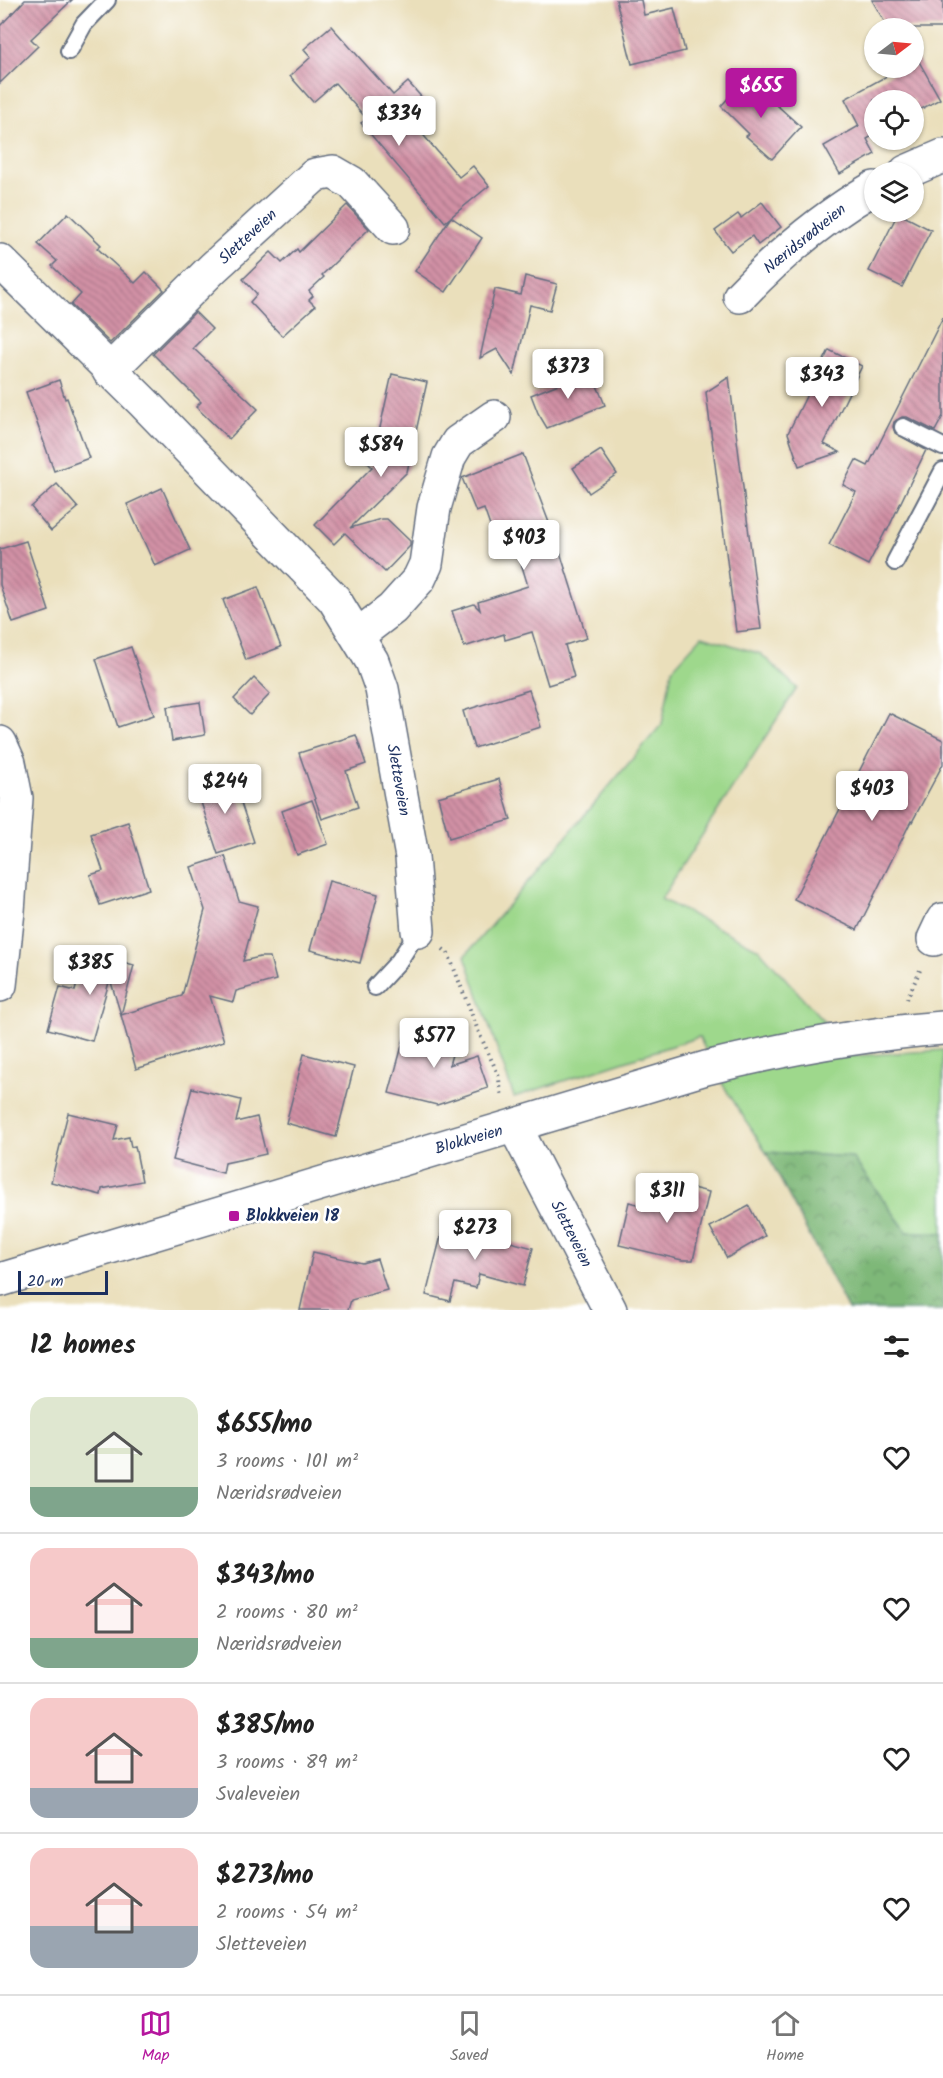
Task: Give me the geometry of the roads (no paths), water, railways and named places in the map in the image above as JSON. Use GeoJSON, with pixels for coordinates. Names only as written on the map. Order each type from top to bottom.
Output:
{"type":"FeatureCollection","features":[{"type":"Feature","properties":{"kind":"street"},"geometry":{"type":"LineString","coordinates":[[924,164],[943,156]]}},
{"type":"Feature","properties":{"kind":"street","name":"Sletteveien"},"geometry":{"type":"LineString","coordinates":[[110,371],[213,268],[315,175],[333,172],[352,183],[393,228]]}},
{"type":"Feature","properties":{"kind":"street","name":"Næridsrødveien"},"geometry":{"type":"LineString","coordinates":[[740,296],[760,275],[837,210],[864,194]]}},
{"type":"Feature","properties":{"kind":"street","name":"Sletteveien"},"geometry":{"type":"LineString","coordinates":[[0,261],[143,402],[334,599],[358,635],[372,661],[382,689],[412,857],[418,931]]}},
{"type":"Feature","properties":{"kind":"street"},"geometry":{"type":"LineString","coordinates":[[358,635],[392,609],[419,579],[426,564],[434,508],[449,457],[458,442],[494,417]]}},
{"type":"Feature","properties":{"kind":"street"},"geometry":{"type":"LineString","coordinates":[[0,744],[9,763],[16,798],[0,985]]}},
{"type":"Feature","properties":{"kind":"street","name":"Blokkveien"},"geometry":{"type":"LineString","coordinates":[[0,1280],[706,1068],[770,1052],[858,1036],[943,1028]]}},
{"type":"Feature","properties":{"kind":"street","name":"Sletteveien"},"geometry":{"type":"LineString","coordinates":[[510,1128],[610,1310]]}},
{"type":"Feature","properties":{"kind":"lane"},"geometry":{"type":"LineString","coordinates":[[69,51],[84,24],[107,0]]}},
{"type":"Feature","properties":{"kind":"lane"},"geometry":{"type":"LineString","coordinates":[[903,427],[943,447]]}},
{"type":"Feature","properties":{"kind":"lane"},"geometry":{"type":"LineString","coordinates":[[895,562],[943,471]]}},
{"type":"Feature","properties":{"kind":"lane"},"geometry":{"type":"LineString","coordinates":[[375,987],[399,961],[418,931]]}},
{"type":"Feature","properties":{"kind":"place","name":"Blokkveien 18"},"geometry":{"type":"Point","coordinates":[234,1216]}}]}
